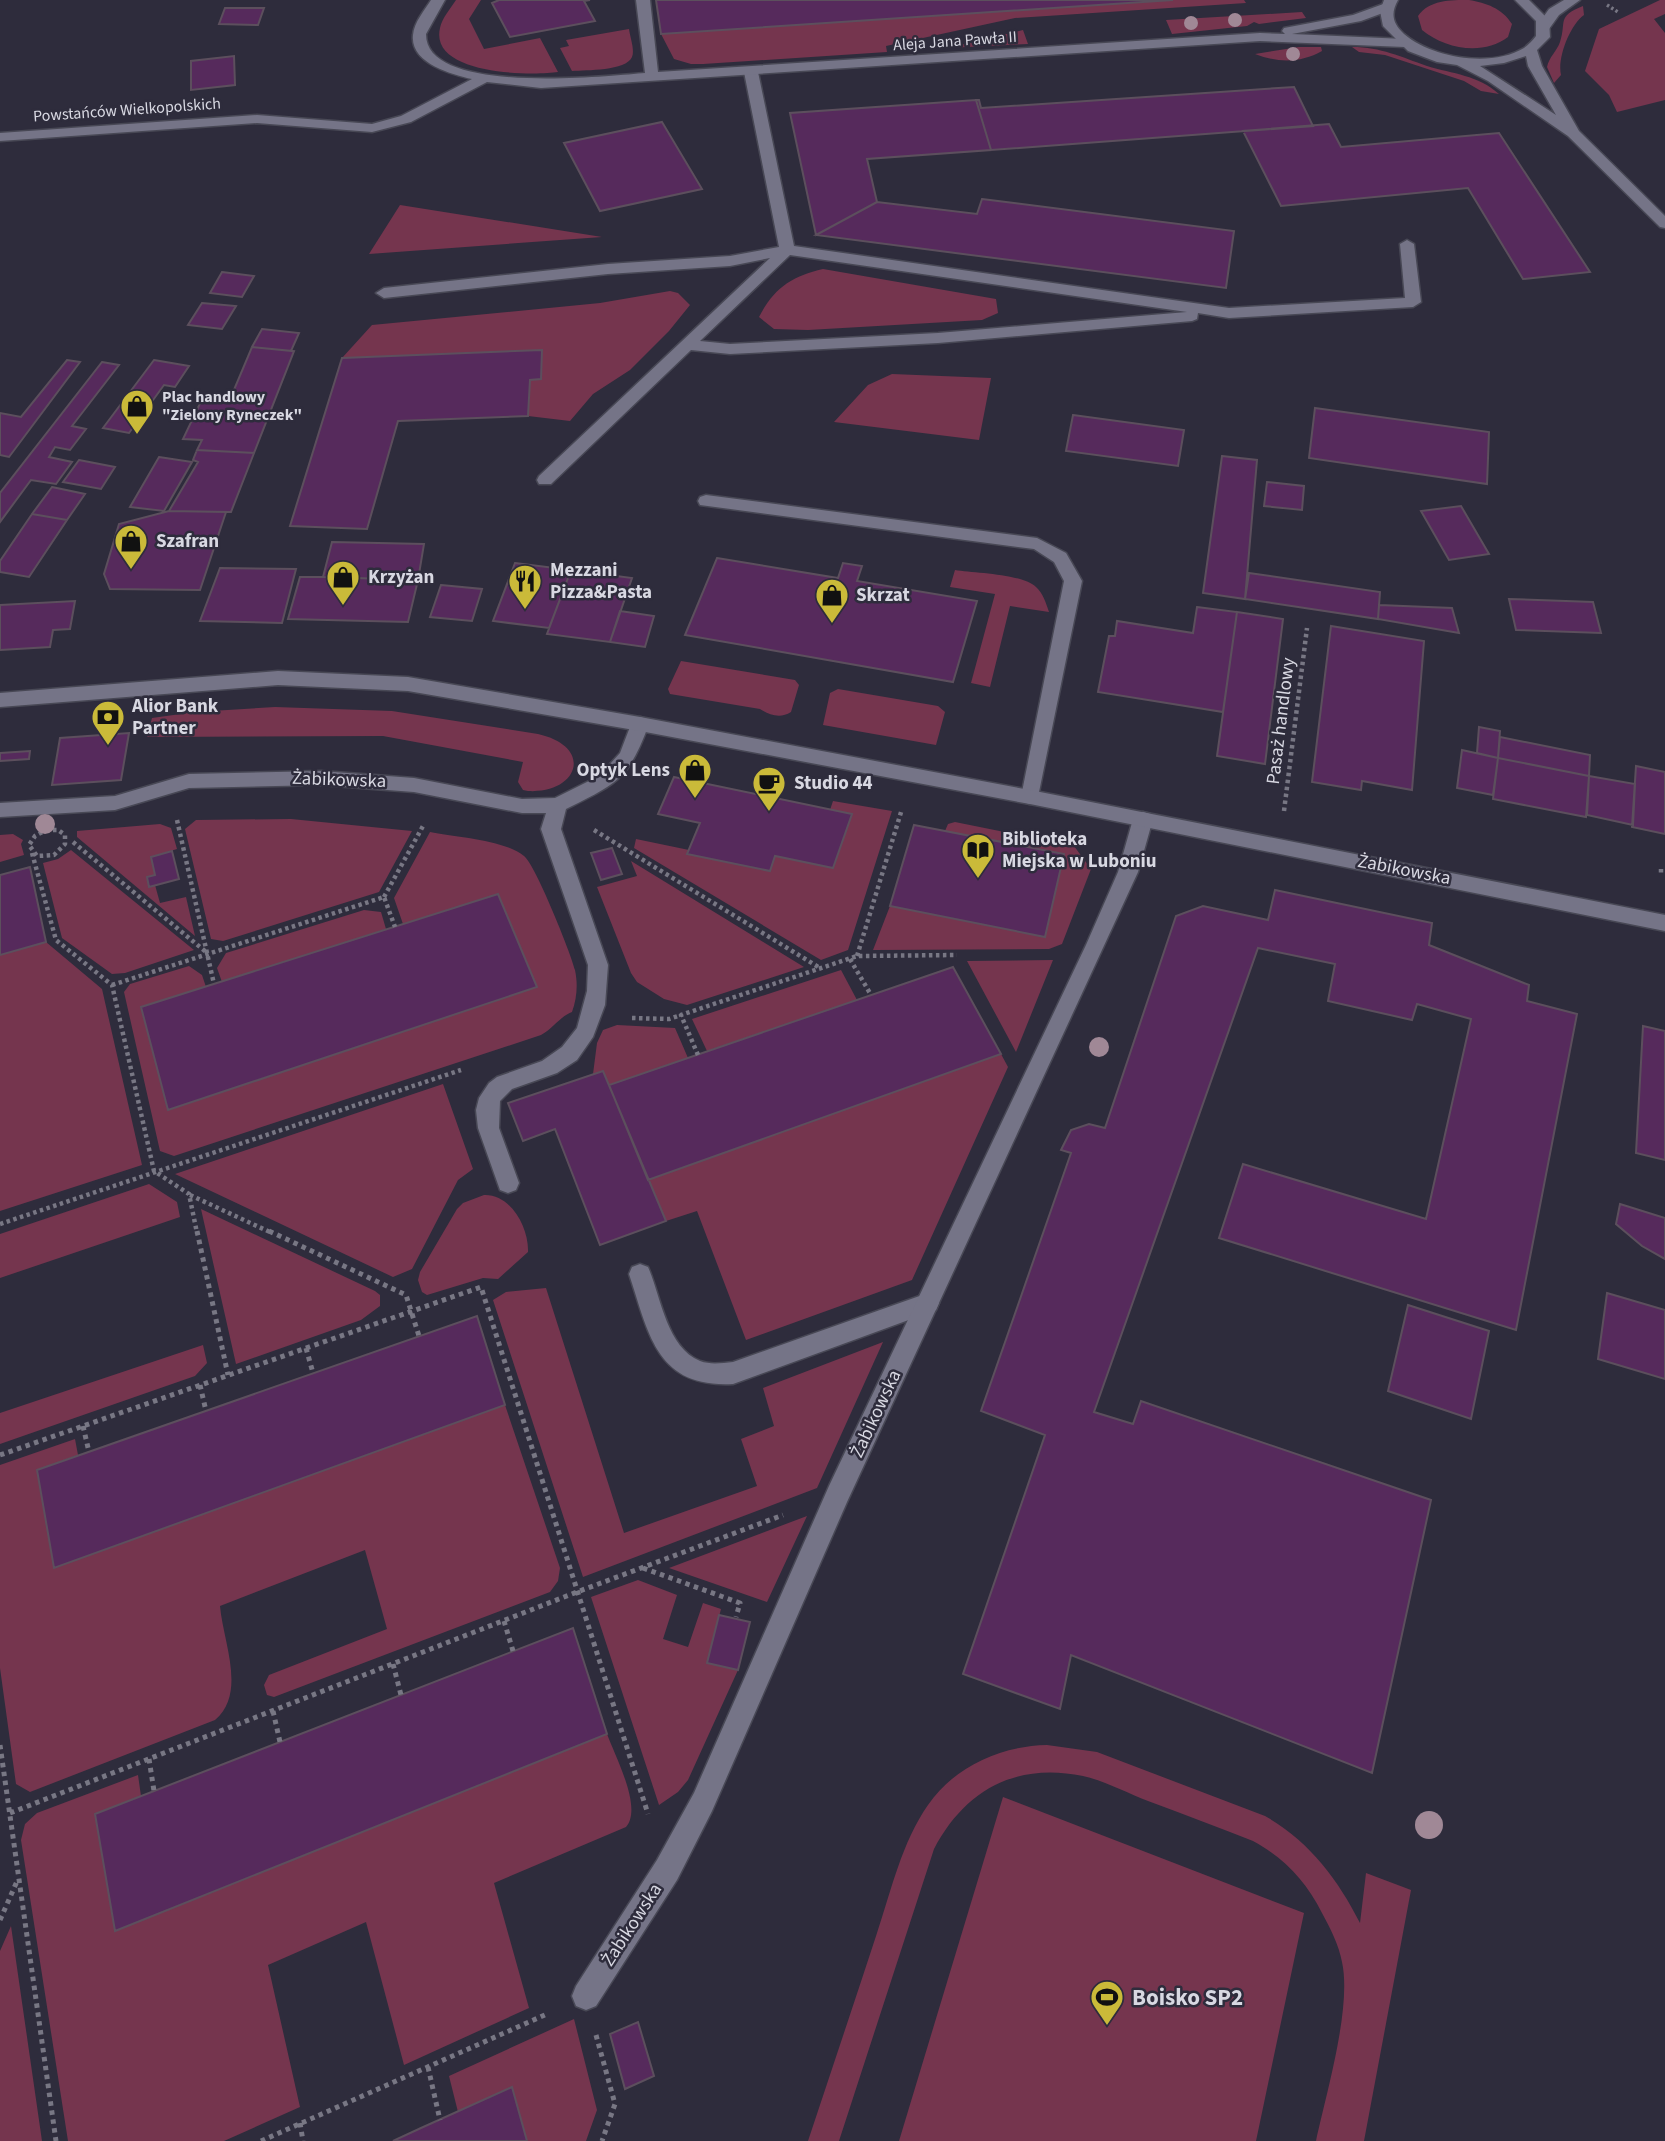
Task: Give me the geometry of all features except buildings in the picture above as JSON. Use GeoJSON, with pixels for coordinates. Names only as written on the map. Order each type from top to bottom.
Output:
{"type":"FeatureCollection","features":[{"type":"Feature","properties":{"kind":"street","name":"Aleja Jana Pawła II"},"geometry":{"type":"LineString","coordinates":[[438,0],[422,26],[419,38],[422,48],[437,61],[459,72],[484,78],[541,84],[1260,37],[1405,43]]}},
{"type":"Feature","properties":{"kind":"street"},"geometry":{"type":"LineString","coordinates":[[643,0],[652,78]]}},
{"type":"Feature","properties":{"kind":"street"},"geometry":{"type":"LineString","coordinates":[[1522,0],[1537,14],[1544,26]]}},
{"type":"Feature","properties":{"kind":"street"},"geometry":{"type":"LineString","coordinates":[[1388,4],[1389,26],[1405,43],[1437,57],[1460,61],[1501,61],[1531,51],[1541,40],[1544,26],[1555,12],[1573,0]]}},
{"type":"Feature","properties":{"kind":"street","name":"Aleja Jana Pawła II"},"geometry":{"type":"LineString","coordinates":[[1260,37],[1356,18],[1388,4]]}},
{"type":"Feature","properties":{"kind":"street"},"geometry":{"type":"LineString","coordinates":[[1531,51],[1535,66],[1573,133]]}},
{"type":"Feature","properties":{"kind":"street"},"geometry":{"type":"LineString","coordinates":[[1460,61],[1493,78],[1573,133],[1665,224]]}},
{"type":"Feature","properties":{"kind":"street"},"geometry":{"type":"LineString","coordinates":[[751,72],[786,250]]}},
{"type":"Feature","properties":{"kind":"street","name":"Powstańców Wielkopolskich"},"geometry":{"type":"LineString","coordinates":[[0,137],[257,119],[358,127],[386,126],[406,119],[484,78]]}},
{"type":"Feature","properties":{"kind":"street"},"geometry":{"type":"LineString","coordinates":[[689,345],[730,349],[938,338],[1229,313],[1413,302],[1407,244]]}},
{"type":"Feature","properties":{"kind":"street"},"geometry":{"type":"LineString","coordinates":[[545,481],[786,250]]}},
{"type":"Feature","properties":{"kind":"street"},"geometry":{"type":"LineString","coordinates":[[384,293],[608,269],[730,261],[786,250],[1229,313]]}},
{"type":"Feature","properties":{"kind":"street"},"geometry":{"type":"LineString","coordinates":[[706,501],[1037,544],[1061,557],[1070,567],[1073,580],[1030,797]]}},
{"type":"Feature","properties":{"kind":"street","name":"Żabikowska"},"geometry":{"type":"LineString","coordinates":[[0,700],[265,678],[329,678],[408,684],[481,695],[1030,797],[1665,923]]}},
{"type":"Feature","properties":{"kind":"street","name":"Żabikowska"},"geometry":{"type":"LineString","coordinates":[[0,810],[115,803],[189,781],[307,778],[382,780],[522,806],[558,805],[606,782],[628,756],[640,724]]}},
{"type":"Feature","properties":{"kind":"street"},"geometry":{"type":"LineString","coordinates":[[508,1183],[487,1122],[490,1097],[507,1081],[560,1061],[573,1048],[594,1011],[600,989],[598,965],[551,829],[558,805]]}},
{"type":"Feature","properties":{"kind":"street","name":"Żabikowska"},"geometry":{"type":"LineString","coordinates":[[586,1996],[667,1870],[703,1802],[838,1494],[1096,945],[1128,872],[1143,819]]}},
{"type":"Feature","properties":{"kind":"street"},"geometry":{"type":"LineString","coordinates":[[640,1274],[667,1347],[679,1363],[695,1373],[714,1377],[733,1373],[928,1303]]}},
{"type":"Feature","properties":{"kind":"path","name":"Pasaż handlowy"},"geometry":{"type":"LineString","coordinates":[[1283,819],[1307,628]]}},
{"type":"Feature","properties":{"kind":"path"},"geometry":{"type":"LineString","coordinates":[[857,956],[903,805]]}},
{"type":"Feature","properties":{"kind":"path"},"geometry":{"type":"LineString","coordinates":[[176,816],[215,984]]}},
{"type":"Feature","properties":{"kind":"path"},"geometry":{"type":"LineString","coordinates":[[586,825],[820,969]]}},
{"type":"Feature","properties":{"kind":"path"},"geometry":{"type":"LineString","coordinates":[[112,985],[384,897],[423,826]]}},
{"type":"Feature","properties":{"kind":"path"},"geometry":{"type":"LineString","coordinates":[[65,835],[207,953]]}},
{"type":"Feature","properties":{"kind":"path"},"geometry":{"type":"LineString","coordinates":[[33,853],[56,940],[112,985],[154,1171],[189,1194],[406,1295],[419,1336]]}},
{"type":"Feature","properties":{"kind":"path"},"geometry":{"type":"LineString","coordinates":[[384,897],[395,926]]}},
{"type":"Feature","properties":{"kind":"path"},"geometry":{"type":"LineString","coordinates":[[698,1055],[681,1016],[857,956],[957,955]]}},
{"type":"Feature","properties":{"kind":"path"},"geometry":{"type":"LineString","coordinates":[[850,958],[871,995]]}},
{"type":"Feature","properties":{"kind":"path"},"geometry":{"type":"LineString","coordinates":[[0,1224],[468,1067]]}},
{"type":"Feature","properties":{"kind":"path"},"geometry":{"type":"LineString","coordinates":[[189,1194],[228,1375]]}},
{"type":"Feature","properties":{"kind":"path"},"geometry":{"type":"LineString","coordinates":[[0,1455],[481,1287],[667,1870]]}},
{"type":"Feature","properties":{"kind":"path"},"geometry":{"type":"LineString","coordinates":[[306,1348],[313,1373]]}},
{"type":"Feature","properties":{"kind":"path"},"geometry":{"type":"LineString","coordinates":[[200,1385],[206,1411]]}},
{"type":"Feature","properties":{"kind":"path"},"geometry":{"type":"LineString","coordinates":[[83,1426],[89,1452]]}},
{"type":"Feature","properties":{"kind":"path"},"geometry":{"type":"LineString","coordinates":[[10,1814],[504,1620],[838,1494]]}},
{"type":"Feature","properties":{"kind":"path"},"geometry":{"type":"LineString","coordinates":[[642,1568],[740,1603],[736,1619]]}},
{"type":"Feature","properties":{"kind":"path"},"geometry":{"type":"LineString","coordinates":[[504,1620],[513,1651]]}},
{"type":"Feature","properties":{"kind":"path"},"geometry":{"type":"LineString","coordinates":[[393,1664],[401,1695]]}},
{"type":"Feature","properties":{"kind":"path"},"geometry":{"type":"LineString","coordinates":[[272,1710],[280,1742]]}},
{"type":"Feature","properties":{"kind":"path"},"geometry":{"type":"LineString","coordinates":[[0,1745],[56,2141]]}},
{"type":"Feature","properties":{"kind":"path"},"geometry":{"type":"LineString","coordinates":[[149,1759],[154,1791]]}},
{"type":"Feature","properties":{"kind":"path"},"geometry":{"type":"LineString","coordinates":[[0,1920],[19,1879]]}},
{"type":"Feature","properties":{"kind":"path"},"geometry":{"type":"LineString","coordinates":[[261,2141],[586,1996],[615,2104],[602,2141]]}},
{"type":"Feature","properties":{"kind":"path"},"geometry":{"type":"LineString","coordinates":[[428,2067],[439,2120]]}},
{"type":"Feature","properties":{"kind":"path"},"geometry":{"type":"LineString","coordinates":[[300,2123],[303,2141]]}},
{"type":"Feature","properties":{"kind":"shaded area"},"geometry":{"type":"Polygon","coordinates":[[[456,0],[481,0],[469,19],[484,49],[540,38],[558,72],[527,73],[485,69],[466,64],[450,55],[441,44],[440,28],[456,0]]]}},
{"type":"Feature","properties":{"kind":"shaded area"},"geometry":{"type":"Polygon","coordinates":[[[1173,0],[1244,0],[1246,3],[1015,18],[886,46],[887,52],[703,64],[674,59],[661,34],[1173,0]]]}},
{"type":"Feature","properties":{"kind":"shaded area"},"geometry":{"type":"Polygon","coordinates":[[[1469,0],[1487,5],[1503,14],[1512,24],[1508,37],[1487,47],[1464,48],[1442,42],[1422,30],[1418,16],[1428,7],[1447,1],[1469,0]]]}},
{"type":"Feature","properties":{"kind":"shaded area"},"geometry":{"type":"Polygon","coordinates":[[[1665,0],[1665,14],[1654,19],[1665,33],[1665,100],[1617,112],[1609,95],[1585,71],[1599,29],[1665,0]]]}},
{"type":"Feature","properties":{"kind":"shaded area"},"geometry":{"type":"Polygon","coordinates":[[[1583,6],[1584,15],[1574,26],[1566,42],[1561,60],[1561,75],[1554,83],[1547,67],[1560,42],[1564,20],[1569,13],[1583,6]]]}},
{"type":"Feature","properties":{"kind":"shaded area"},"geometry":{"type":"Polygon","coordinates":[[[1302,12],[1306,18],[1259,24],[1254,22],[1247,26],[1172,34],[1166,20],[1302,12]]]}},
{"type":"Feature","properties":{"kind":"shaded area"},"geometry":{"type":"Polygon","coordinates":[[[629,29],[633,54],[628,62],[622,65],[572,71],[560,48],[569,46],[566,40],[629,29]]]}},
{"type":"Feature","properties":{"kind":"shaded area"},"geometry":{"type":"Polygon","coordinates":[[[1023,30],[1028,44],[947,48],[1023,30]]]}},
{"type":"Feature","properties":{"kind":"shaded area"},"geometry":{"type":"Polygon","coordinates":[[[1299,47],[1321,47],[1322,51],[1306,58],[1289,60],[1255,54],[1299,47]]]}},
{"type":"Feature","properties":{"kind":"shaded area"},"geometry":{"type":"Polygon","coordinates":[[[1352,47],[1382,51],[1465,76],[1483,83],[1499,94],[1481,91],[1464,81],[1385,55],[1359,52],[1352,47]]]}},
{"type":"Feature","properties":{"kind":"shaded area"},"geometry":{"type":"Polygon","coordinates":[[[400,205],[602,237],[369,254],[400,205]]]}},
{"type":"Feature","properties":{"kind":"shaded area"},"geometry":{"type":"Polygon","coordinates":[[[823,269],[996,299],[998,313],[982,320],[808,330],[774,329],[759,317],[771,298],[785,285],[802,275],[823,269]]]}},
{"type":"Feature","properties":{"kind":"shaded area"},"geometry":{"type":"Polygon","coordinates":[[[670,291],[678,293],[690,305],[669,331],[630,370],[593,394],[570,421],[528,416],[530,380],[541,379],[542,350],[342,358],[372,325],[600,303],[670,291]]]}},
{"type":"Feature","properties":{"kind":"shaded area"},"geometry":{"type":"Polygon","coordinates":[[[892,374],[991,378],[979,440],[834,422],[868,385],[892,374]]]}},
{"type":"Feature","properties":{"kind":"shaded area"},"geometry":{"type":"Polygon","coordinates":[[[955,570],[1010,577],[1030,583],[1041,592],[1049,612],[1010,606],[990,687],[971,683],[995,594],[950,587],[955,570]]]}},
{"type":"Feature","properties":{"kind":"shaded area"},"geometry":{"type":"Polygon","coordinates":[[[681,661],[795,680],[799,685],[791,712],[775,715],[760,709],[670,694],[668,689],[681,661]]]}},
{"type":"Feature","properties":{"kind":"shaded area"},"geometry":{"type":"Polygon","coordinates":[[[838,689],[938,706],[945,712],[936,745],[823,725],[830,693],[838,689]]]}},
{"type":"Feature","properties":{"kind":"shaded area"},"geometry":{"type":"Polygon","coordinates":[[[275,707],[392,711],[538,734],[556,740],[568,749],[573,759],[573,768],[568,778],[559,785],[545,790],[528,791],[523,790],[518,782],[523,762],[383,736],[147,737],[152,718],[195,712],[275,707]]]}},
{"type":"Feature","properties":{"kind":"shaded area"},"geometry":{"type":"Polygon","coordinates":[[[833,801],[892,811],[848,950],[821,960],[634,848],[636,839],[689,850],[688,854],[769,871],[775,856],[830,810],[833,801]]]}},
{"type":"Feature","properties":{"kind":"shaded area"},"geometry":{"type":"Polygon","coordinates":[[[291,819],[412,831],[379,892],[223,941],[211,939],[185,829],[196,820],[291,819]]]}},
{"type":"Feature","properties":{"kind":"shaded area"},"geometry":{"type":"Polygon","coordinates":[[[955,822],[1074,846],[1091,869],[1062,944],[1049,949],[873,950],[890,906],[1045,936],[1064,854],[945,831],[948,824],[955,822]]]}},
{"type":"Feature","properties":{"kind":"shaded area"},"geometry":{"type":"Polygon","coordinates":[[[160,824],[171,828],[177,849],[151,857],[155,875],[147,877],[155,885],[160,903],[186,897],[195,936],[77,837],[77,831],[160,824]]]}},
{"type":"Feature","properties":{"kind":"shaded area"},"geometry":{"type":"Polygon","coordinates":[[[430,832],[505,846],[524,856],[529,862],[552,910],[575,970],[576,991],[572,1012],[541,1035],[174,1156],[160,1151],[124,992],[130,984],[189,966],[202,975],[206,987],[141,1008],[168,1110],[537,987],[498,894],[403,924],[394,898],[430,832]]]}},
{"type":"Feature","properties":{"kind":"shaded area"},"geometry":{"type":"Polygon","coordinates":[[[13,834],[23,840],[21,844],[24,855],[0,862],[0,835],[13,834]]]}},
{"type":"Feature","properties":{"kind":"shaded area"},"geometry":{"type":"Polygon","coordinates":[[[71,850],[194,950],[125,973],[112,974],[62,938],[43,863],[58,859],[71,850]]]}},
{"type":"Feature","properties":{"kind":"shaded area"},"geometry":{"type":"Polygon","coordinates":[[[631,861],[804,967],[687,1005],[664,999],[637,982],[631,973],[597,887],[637,876],[631,861]]]}},
{"type":"Feature","properties":{"kind":"shaded area"},"geometry":{"type":"Polygon","coordinates":[[[364,910],[381,912],[386,929],[222,982],[217,968],[226,953],[364,910]]]}},
{"type":"Feature","properties":{"kind":"shaded area"},"geometry":{"type":"Polygon","coordinates":[[[46,942],[102,989],[142,1165],[0,1211],[0,955],[46,942]]]}},
{"type":"Feature","properties":{"kind":"shaded area"},"geometry":{"type":"Polygon","coordinates":[[[1053,960],[1016,1052],[967,961],[1053,960]]]}},
{"type":"Feature","properties":{"kind":"shaded area"},"geometry":{"type":"Polygon","coordinates":[[[841,970],[857,1000],[707,1051],[692,1019],[841,970]]]}},
{"type":"Feature","properties":{"kind":"shaded area"},"geometry":{"type":"Polygon","coordinates":[[[617,1025],[675,1028],[688,1058],[609,1085],[593,1074],[597,1043],[603,1030],[617,1025]]]}},
{"type":"Feature","properties":{"kind":"shaded area"},"geometry":{"type":"Polygon","coordinates":[[[1001,1054],[1008,1067],[912,1280],[746,1340],[697,1211],[666,1221],[648,1180],[1001,1054]]]}},
{"type":"Feature","properties":{"kind":"shaded area"},"geometry":{"type":"Polygon","coordinates":[[[443,1084],[473,1169],[458,1180],[412,1269],[393,1277],[175,1174],[443,1084]]]}},
{"type":"Feature","properties":{"kind":"shaded area"},"geometry":{"type":"Polygon","coordinates":[[[149,1184],[177,1202],[180,1217],[0,1278],[0,1234],[149,1184]]]}},
{"type":"Feature","properties":{"kind":"shaded area"},"geometry":{"type":"Polygon","coordinates":[[[484,1195],[494,1196],[510,1206],[522,1223],[528,1252],[498,1279],[483,1278],[427,1295],[422,1292],[418,1280],[420,1272],[457,1209],[463,1203],[484,1195]]]}},
{"type":"Feature","properties":{"kind":"shaded area"},"geometry":{"type":"Polygon","coordinates":[[[201,1209],[375,1291],[380,1295],[380,1306],[361,1320],[236,1364],[201,1209]]]}},
{"type":"Feature","properties":{"kind":"shaded area"},"geometry":{"type":"Polygon","coordinates":[[[546,1288],[624,1533],[757,1486],[741,1439],[774,1426],[763,1388],[883,1342],[817,1488],[583,1577],[493,1300],[506,1292],[546,1288]]]}},
{"type":"Feature","properties":{"kind":"shaded area"},"geometry":{"type":"Polygon","coordinates":[[[203,1345],[207,1363],[195,1376],[0,1444],[0,1413],[203,1345]]]}},
{"type":"Feature","properties":{"kind":"shaded area"},"geometry":{"type":"Polygon","coordinates":[[[505,1405],[560,1568],[558,1581],[550,1592],[274,1697],[267,1695],[264,1685],[269,1675],[387,1629],[365,1550],[220,1606],[231,1666],[231,1682],[225,1709],[215,1720],[30,1792],[16,1784],[0,1668],[0,1465],[75,1439],[78,1455],[37,1470],[54,1568],[505,1405]]]}},
{"type":"Feature","properties":{"kind":"shaded area"},"geometry":{"type":"Polygon","coordinates":[[[807,1516],[767,1602],[669,1568],[807,1516]]]}},
{"type":"Feature","properties":{"kind":"shaded area"},"geometry":{"type":"Polygon","coordinates":[[[638,1580],[677,1595],[663,1639],[688,1647],[703,1603],[721,1609],[707,1663],[738,1670],[688,1780],[678,1792],[659,1805],[591,1597],[638,1580]]]}},
{"type":"Feature","properties":{"kind":"shaded area"},"geometry":{"type":"Polygon","coordinates":[[[607,1734],[630,1795],[630,1818],[626,1827],[494,1883],[529,2008],[404,2065],[366,1922],[268,1965],[300,2107],[224,2141],[68,2141],[21,1840],[25,1824],[37,1813],[138,1775],[141,1796],[95,1814],[115,1931],[607,1734]]]}},
{"type":"Feature","properties":{"kind":"shaded area"},"geometry":{"type":"Polygon","coordinates":[[[1047,1745],[1097,1752],[1265,1816],[1295,1837],[1320,1862],[1342,1891],[1360,1923],[1366,1873],[1411,1890],[1364,2141],[1316,2141],[1341,2026],[1344,1981],[1341,1956],[1334,1937],[1316,1901],[1301,1881],[1275,1855],[1253,1841],[1099,1781],[1083,1776],[1036,1773],[1015,1777],[977,1796],[947,1828],[934,1849],[839,2141],[808,2141],[898,1867],[919,1819],[939,1791],[965,1769],[1013,1749],[1047,1745]]]}},
{"type":"Feature","properties":{"kind":"shaded area","name":"Boisko SP2"},"geometry":{"type":"Polygon","coordinates":[[[1003,1797],[1304,1913],[1256,2141],[899,2141],[1003,1797]]]}},
{"type":"Feature","properties":{"kind":"shaded area"},"geometry":{"type":"Polygon","coordinates":[[[11,1926],[42,2141],[0,2141],[0,1951],[11,1926]]]}},
{"type":"Feature","properties":{"kind":"shaded area"},"geometry":{"type":"Polygon","coordinates":[[[574,2019],[597,2110],[586,2141],[527,2141],[458,2112],[449,2076],[574,2019]]]}},
{"type":"Feature","properties":{"kind":"place","name":"Plac handlowy \"Zielony Ryneczek\""},"geometry":{"type":"Point","coordinates":[137,436]}},
{"type":"Feature","properties":{"kind":"place","name":"Szafran"},"geometry":{"type":"Point","coordinates":[131,571]}},
{"type":"Feature","properties":{"kind":"place","name":"Krzyżan"},"geometry":{"type":"Point","coordinates":[343,607]}},
{"type":"Feature","properties":{"kind":"place","name":"Mezzani Pizza&Pasta"},"geometry":{"type":"Point","coordinates":[525,611]}},
{"type":"Feature","properties":{"kind":"place","name":"Skrzat"},"geometry":{"type":"Point","coordinates":[832,625]}},
{"type":"Feature","properties":{"kind":"place","name":"Alior Bank Partner"},"geometry":{"type":"Point","coordinates":[108,747]}},
{"type":"Feature","properties":{"kind":"place","name":"Optyk Lens"},"geometry":{"type":"Point","coordinates":[695,800]}},
{"type":"Feature","properties":{"kind":"place","name":"Studio 44"},"geometry":{"type":"Point","coordinates":[769,813]}},
{"type":"Feature","properties":{"kind":"place","name":"Biblioteka Miejska w Luboniu"},"geometry":{"type":"Point","coordinates":[978,880]}},
{"type":"Feature","properties":{"kind":"place","name":"Boisko SP2"},"geometry":{"type":"Point","coordinates":[1107,2027]}}]}
